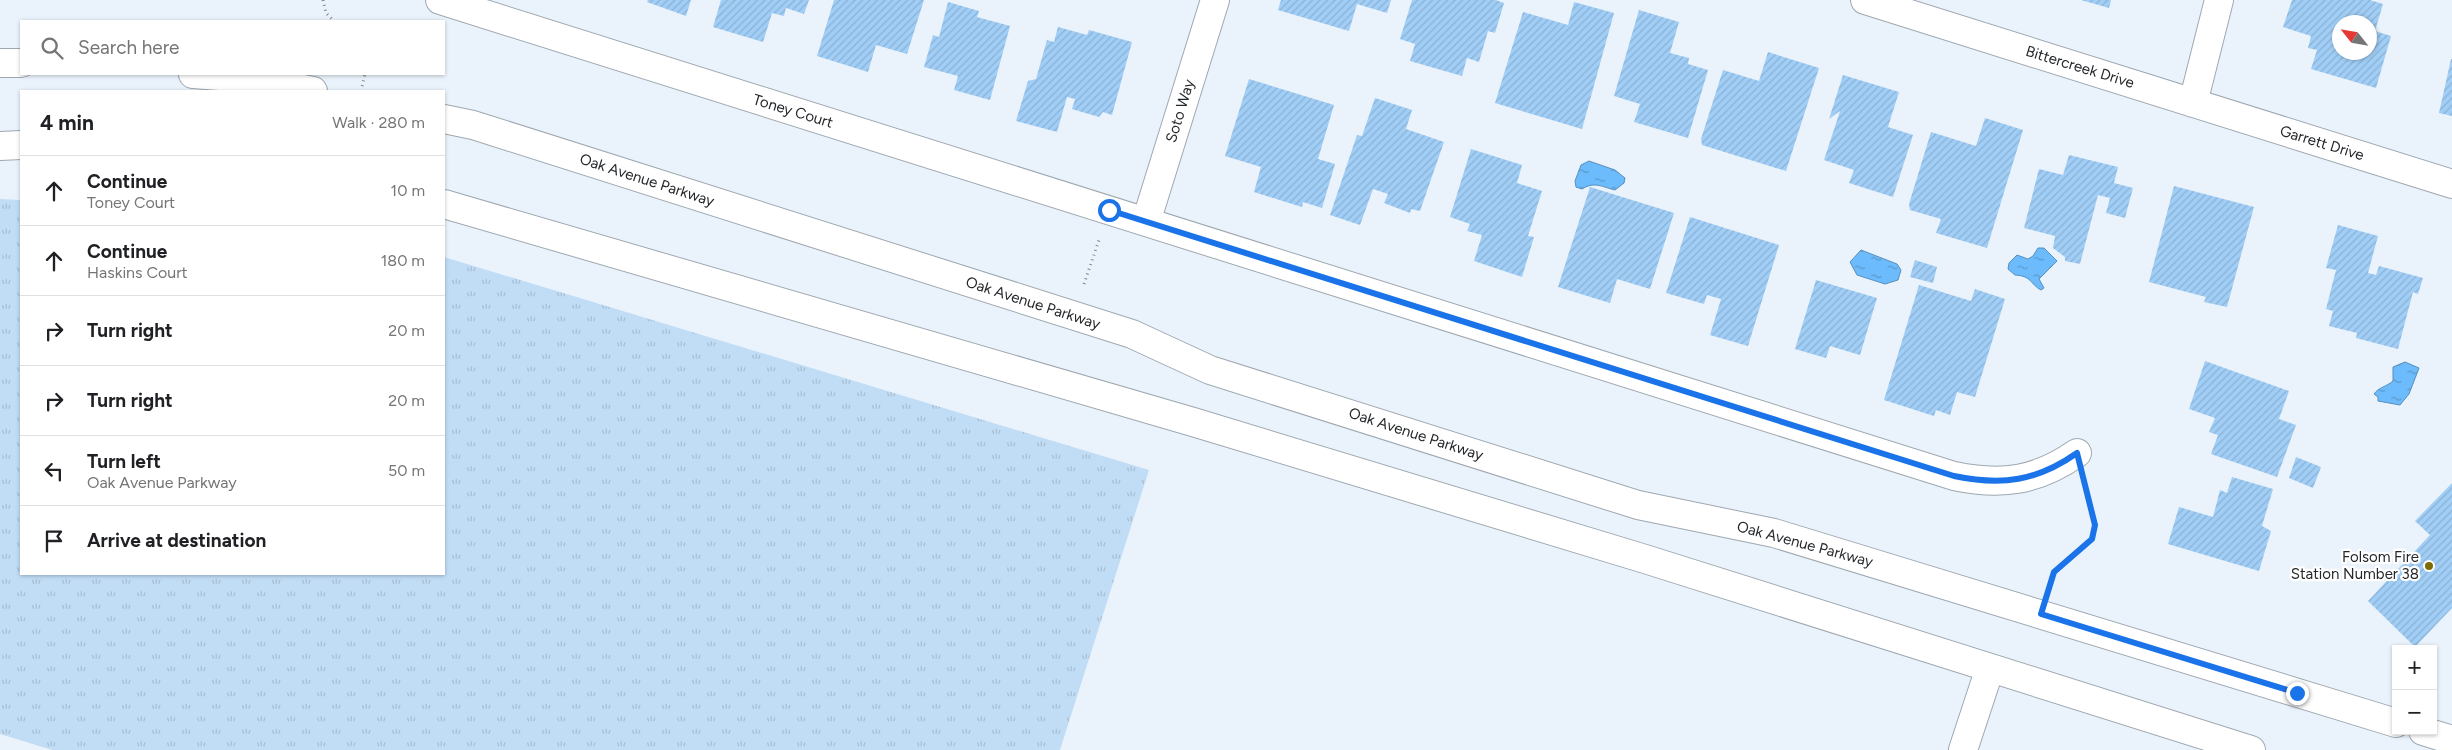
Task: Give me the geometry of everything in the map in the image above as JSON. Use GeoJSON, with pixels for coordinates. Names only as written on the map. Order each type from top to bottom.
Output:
{"type":"FeatureCollection","features":[{"type":"Feature","properties":{"kind":"street","name":"Toney Court"},"geometry":{"type":"LineString","coordinates":[[440,0],[1954,476],[1981,481],[2009,481],[2036,475],[2061,464],[2077,453]]}},
{"type":"Feature","properties":{"kind":"street","name":"Soto Way"},"geometry":{"type":"LineString","coordinates":[[1146,222],[1215,0]]}},
{"type":"Feature","properties":{"kind":"street","name":"Bittercreek Drive"},"geometry":{"type":"LineString","coordinates":[[1865,0],[2193,102]]}},
{"type":"Feature","properties":{"kind":"street"},"geometry":{"type":"LineString","coordinates":[[2193,102],[2219,0]]}},
{"type":"Feature","properties":{"kind":"street"},"geometry":{"type":"LineString","coordinates":[[0,63],[20,63]]}},
{"type":"Feature","properties":{"kind":"street"},"geometry":{"type":"LineString","coordinates":[[206,75],[247,78],[308,90]]}},
{"type":"Feature","properties":{"kind":"street","name":"Garrett Drive"},"geometry":{"type":"LineString","coordinates":[[2193,102],[2452,184]]}},
{"type":"Feature","properties":{"kind":"street","name":"Oak Avenue Parkway"},"geometry":{"type":"LineString","coordinates":[[445,119],[473,125],[1132,334],[1210,370],[1638,505],[1774,532],[2392,722]]}},
{"type":"Feature","properties":{"kind":"street"},"geometry":{"type":"LineString","coordinates":[[0,146],[20,145]]}},
{"type":"Feature","properties":{"kind":"street"},"geometry":{"type":"LineString","coordinates":[[445,204],[1212,428],[1645,559],[2251,750]]}},
{"type":"Feature","properties":{"kind":"street"},"geometry":{"type":"LineString","coordinates":[[1963,750],[1990,668]]}},
{"type":"Feature","properties":{"kind":"street"},"geometry":{"type":"LineString","coordinates":[[2436,735],[2452,740]]}},
{"type":"Feature","properties":{"kind":"path"},"geometry":{"type":"LineString","coordinates":[[323,0],[326,12],[333,20]]}},
{"type":"Feature","properties":{"kind":"path"},"geometry":{"type":"LineString","coordinates":[[361,90],[365,75]]}},
{"type":"Feature","properties":{"kind":"path"},"geometry":{"type":"LineString","coordinates":[[1091,265],[1096,249]]}},
{"type":"Feature","properties":{"kind":"path"},"geometry":{"type":"LineString","coordinates":[[2041,614],[2054,572],[2092,539],[2095,525],[2077,453]]}},
{"type":"Feature","properties":{"kind":"green space"},"geometry":{"type":"Polygon","coordinates":[[[0,199],[20,200],[20,575],[445,575],[445,257],[1149,470],[1060,750],[52,750],[0,734],[0,199]]]}},
{"type":"Feature","properties":{"kind":"water"},"geometry":{"type":"Polygon","coordinates":[[[1589,161],[1615,170],[1625,178],[1624,183],[1615,190],[1595,185],[1582,189],[1576,187],[1575,181],[1581,165],[1589,161]]]}},
{"type":"Feature","properties":{"kind":"water"},"geometry":{"type":"Polygon","coordinates":[[[2038,248],[2044,248],[2057,261],[2039,279],[2044,288],[2041,290],[2025,277],[2015,275],[2008,269],[2009,263],[2017,255],[2028,259],[2033,256],[2038,248]]]}},
{"type":"Feature","properties":{"kind":"water"},"geometry":{"type":"Polygon","coordinates":[[[1861,250],[1897,264],[1901,270],[1898,280],[1885,284],[1857,275],[1850,262],[1861,250]]]}},
{"type":"Feature","properties":{"kind":"water"},"geometry":{"type":"Polygon","coordinates":[[[2405,362],[2419,368],[2409,394],[2400,405],[2378,401],[2378,397],[2374,394],[2393,381],[2393,367],[2405,362]]]}},
{"type":"Feature","properties":{"kind":"building"},"geometry":{"type":"Polygon","coordinates":[[[648,0],[691,0],[686,16],[647,2],[648,0]]]}},
{"type":"Feature","properties":{"kind":"building"},"geometry":{"type":"Polygon","coordinates":[[[721,0],[809,0],[804,14],[786,8],[784,16],[772,13],[763,42],[713,27],[721,0]]]}},
{"type":"Feature","properties":{"kind":"building"},"geometry":{"type":"Polygon","coordinates":[[[834,0],[924,0],[907,54],[876,45],[868,72],[817,56],[834,0]]]}},
{"type":"Feature","properties":{"kind":"building"},"geometry":{"type":"Polygon","coordinates":[[[1281,0],[1391,0],[1387,13],[1357,4],[1349,31],[1278,10],[1281,0]]]}},
{"type":"Feature","properties":{"kind":"building"},"geometry":{"type":"Polygon","coordinates":[[[1412,0],[1496,0],[1504,3],[1495,33],[1488,31],[1479,62],[1467,58],[1462,76],[1410,61],[1415,44],[1400,39],[1412,0]]]}},
{"type":"Feature","properties":{"kind":"building"},"geometry":{"type":"Polygon","coordinates":[[[2081,0],[2111,0],[2109,8],[2081,0]]]}},
{"type":"Feature","properties":{"kind":"building"},"geometry":{"type":"Polygon","coordinates":[[[2292,0],[2370,0],[2383,4],[2377,24],[2377,15],[2332,15],[2332,60],[2377,60],[2377,32],[2391,36],[2376,88],[2311,69],[2317,50],[2308,48],[2311,36],[2283,27],[2292,0]]]}},
{"type":"Feature","properties":{"kind":"building"},"geometry":{"type":"Polygon","coordinates":[[[948,2],[979,11],[977,17],[1010,26],[990,100],[954,90],[958,76],[924,67],[933,35],[939,37],[948,2]]]}},
{"type":"Feature","properties":{"kind":"building"},"geometry":{"type":"Polygon","coordinates":[[[1574,2],[1614,13],[1582,129],[1495,103],[1523,12],[1568,25],[1574,2]]]}},
{"type":"Feature","properties":{"kind":"building"},"geometry":{"type":"Polygon","coordinates":[[[1639,10],[1679,22],[1670,53],[1689,58],[1688,64],[1708,70],[1688,138],[1634,122],[1640,104],[1614,96],[1639,10]]]}},
{"type":"Feature","properties":{"kind":"building"},"geometry":{"type":"Polygon","coordinates":[[[1058,27],[1087,35],[1089,30],[1132,42],[1112,115],[1103,112],[1099,117],[1072,109],[1075,99],[1067,97],[1057,132],[1016,121],[1028,81],[1036,79],[1047,40],[1054,42],[1058,27]]]}},
{"type":"Feature","properties":{"kind":"building"},"geometry":{"type":"Polygon","coordinates":[[[1768,52],[1819,68],[1786,171],[1702,145],[1701,139],[1723,70],[1759,81],[1768,52]]]}},
{"type":"Feature","properties":{"kind":"building"},"geometry":{"type":"Polygon","coordinates":[[[2452,59],[2452,116],[2439,113],[2452,59]]]}},
{"type":"Feature","properties":{"kind":"building"},"geometry":{"type":"Polygon","coordinates":[[[1843,75],[1899,92],[1888,127],[1913,135],[1893,197],[1849,183],[1854,170],[1824,160],[1840,111],[1829,119],[1843,75]]]}},
{"type":"Feature","properties":{"kind":"building"},"geometry":{"type":"Polygon","coordinates":[[[1249,79],[1334,105],[1318,159],[1335,164],[1322,208],[1303,202],[1302,207],[1254,192],[1261,167],[1225,156],[1249,79]]]}},
{"type":"Feature","properties":{"kind":"building"},"geometry":{"type":"Polygon","coordinates":[[[1375,98],[1412,110],[1406,129],[1444,142],[1420,211],[1411,209],[1410,213],[1384,203],[1388,194],[1373,189],[1360,225],[1330,215],[1357,135],[1362,136],[1375,98]]]}},
{"type":"Feature","properties":{"kind":"building"},"geometry":{"type":"Polygon","coordinates":[[[1985,118],[2023,130],[1987,248],[1936,233],[1941,219],[1910,210],[1909,204],[1931,132],[1976,146],[1985,118]]]}},
{"type":"Feature","properties":{"kind":"building"},"geometry":{"type":"Polygon","coordinates":[[[1471,149],[1522,165],[1517,183],[1542,191],[1528,236],[1534,237],[1522,277],[1474,261],[1482,235],[1467,231],[1470,224],[1450,217],[1471,149]]]}},
{"type":"Feature","properties":{"kind":"building"},"geometry":{"type":"Polygon","coordinates":[[[2069,155],[2118,167],[2114,183],[2133,188],[2125,218],[2106,213],[2110,198],[2098,195],[2080,264],[2065,261],[2065,257],[2053,248],[2055,236],[2024,228],[2039,169],[2063,175],[2069,155]]]}},
{"type":"Feature","properties":{"kind":"building"},"geometry":{"type":"Polygon","coordinates":[[[2174,186],[2254,207],[2227,307],[2204,302],[2206,297],[2149,282],[2174,186]]]}},
{"type":"Feature","properties":{"kind":"building"},"geometry":{"type":"Polygon","coordinates":[[[1590,187],[1674,213],[1650,289],[1617,279],[1610,303],[1558,287],[1590,187]]]}},
{"type":"Feature","properties":{"kind":"building"},"geometry":{"type":"Polygon","coordinates":[[[1690,217],[1779,245],[1748,346],[1710,335],[1721,299],[1707,295],[1704,304],[1666,293],[1690,217]]]}},
{"type":"Feature","properties":{"kind":"building"},"geometry":{"type":"Polygon","coordinates":[[[2338,225],[2378,236],[2368,273],[2376,275],[2379,266],[2423,278],[2418,294],[2413,292],[2398,349],[2356,338],[2357,333],[2329,326],[2333,311],[2326,309],[2336,270],[2326,268],[2338,225]]]}},
{"type":"Feature","properties":{"kind":"building"},"geometry":{"type":"Polygon","coordinates":[[[1915,260],[1937,267],[1933,283],[1910,277],[1915,260]]]}},
{"type":"Feature","properties":{"kind":"building"},"geometry":{"type":"Polygon","coordinates":[[[1816,280],[1877,298],[1860,355],[1830,346],[1826,358],[1795,349],[1816,280]]]}},
{"type":"Feature","properties":{"kind":"building"},"geometry":{"type":"Polygon","coordinates":[[[1919,285],[1971,301],[1975,289],[2005,299],[1975,397],[1957,392],[1950,415],[1936,410],[1934,416],[1884,400],[1919,285]]]}},
{"type":"Feature","properties":{"kind":"building"},"geometry":{"type":"Polygon","coordinates":[[[2205,361],[2289,391],[2279,419],[2296,425],[2277,477],[2211,454],[2218,435],[2209,432],[2215,418],[2189,409],[2205,361]]]}},
{"type":"Feature","properties":{"kind":"building"},"geometry":{"type":"Polygon","coordinates":[[[2296,457],[2321,467],[2313,488],[2289,478],[2296,457]]]}},
{"type":"Feature","properties":{"kind":"building"},"geometry":{"type":"Polygon","coordinates":[[[2232,477],[2273,489],[2262,526],[2271,531],[2259,571],[2168,544],[2179,507],[2213,517],[2220,490],[2227,493],[2232,477]]]}},
{"type":"Feature","properties":{"kind":"building"},"geometry":{"type":"Polygon","coordinates":[[[2452,483],[2452,608],[2417,645],[2413,645],[2368,601],[2430,535],[2415,521],[2452,483]]]}},
{"type":"Feature","properties":{"kind":"place","name":"Folsom Fire Station Number 38"},"geometry":{"type":"Point","coordinates":[2429,566]}},
{"type":"Feature","properties":{"kind":"route"},"geometry":{"type":"LineString","coordinates":[[1109,210],[1954,476],[1981,481],[2009,481],[2036,475],[2061,464],[2077,453],[2095,525],[2092,539],[2054,572],[2041,614],[2297,693]]}}]}
